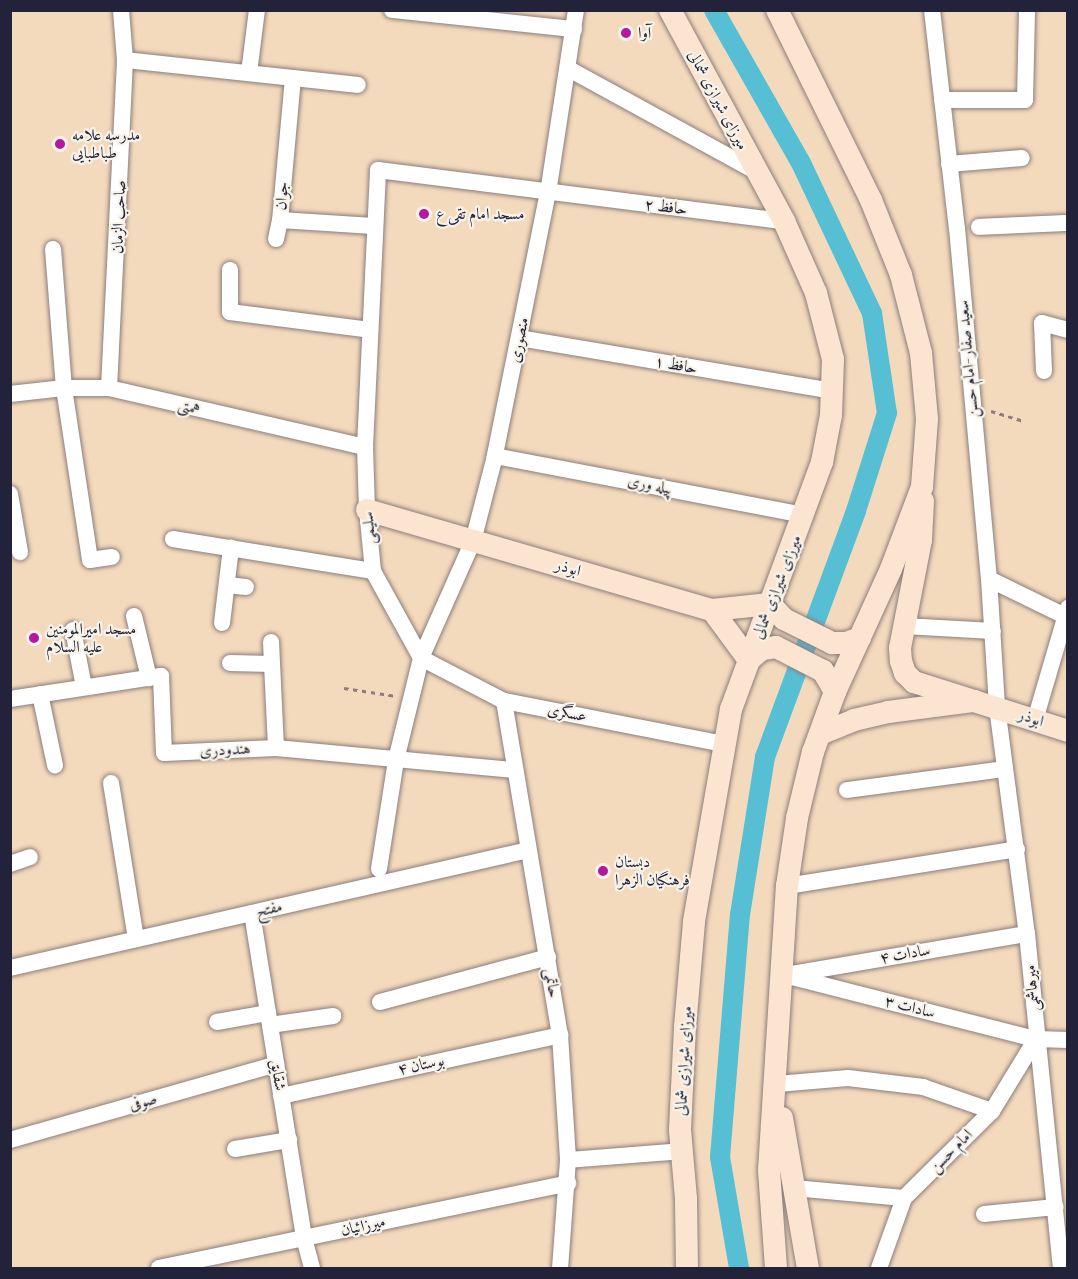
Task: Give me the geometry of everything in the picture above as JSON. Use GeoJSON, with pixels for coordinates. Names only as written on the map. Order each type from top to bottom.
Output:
{"type":"FeatureCollection","features":[{"type":"Feature","properties":{"kind":"main road","name":"میرزای شیرازی شمالی"},"geometry":{"type":"LineString","coordinates":[[670,10],[784,221],[816,293],[833,359],[831,415],[822,462],[804,515],[777,612],[749,660],[731,709],[723,744],[694,922],[685,1027],[681,1130],[686,1198],[687,1269]]}},
{"type":"Feature","properties":{"kind":"main road"},"geometry":{"type":"LineString","coordinates":[[777,10],[870,200],[901,275],[921,353],[927,419],[922,486],[923,528],[904,626],[901,661],[905,673],[914,682],[974,701]]}},
{"type":"Feature","properties":{"kind":"main road"},"geometry":{"type":"LineString","coordinates":[[776,1269],[769,1171],[784,975],[787,886],[796,818],[820,734],[835,692],[891,569],[922,486]]}},
{"type":"Feature","properties":{"kind":"main road","name":"ابوذر"},"geometry":{"type":"LineString","coordinates":[[367,510],[712,610],[777,612]]}},
{"type":"Feature","properties":{"kind":"main road"},"geometry":{"type":"LineString","coordinates":[[712,610],[749,660],[762,649],[776,647],[823,671],[835,692]]}},
{"type":"Feature","properties":{"kind":"main road"},"geometry":{"type":"LineString","coordinates":[[777,612],[832,643],[846,643],[860,638]]}},
{"type":"Feature","properties":{"kind":"main road","name":"ابوذر"},"geometry":{"type":"LineString","coordinates":[[820,734],[854,720],[888,712],[974,701],[1068,731]]}},
{"type":"Feature","properties":{"kind":"main road"},"geometry":{"type":"LineString","coordinates":[[777,1084],[808,1269]]}},
{"type":"Feature","properties":{"kind":"main road","name":"میرزای شیرازی شمالی"},"geometry":{"type":"LineString","coordinates":[[686,1198],[702,1269]]}},
{"type":"Feature","properties":{"kind":"street","name":"صاحب الزمان"},"geometry":{"type":"LineString","coordinates":[[109,388],[125,60],[121,10]]}},
{"type":"Feature","properties":{"kind":"street"},"geometry":{"type":"LineString","coordinates":[[249,73],[257,10]]}},
{"type":"Feature","properties":{"kind":"street"},"geometry":{"type":"LineString","coordinates":[[392,10],[574,29]]}},
{"type":"Feature","properties":{"kind":"street","name":"منصوری"},"geometry":{"type":"LineString","coordinates":[[421,658],[473,541],[495,456],[548,192],[569,69],[576,10]]}},
{"type":"Feature","properties":{"kind":"street","name":"سعید صفار -امام حسن"},"geometry":{"type":"LineString","coordinates":[[932,10],[989,579],[997,707]]}},
{"type":"Feature","properties":{"kind":"street"},"geometry":{"type":"LineString","coordinates":[[942,100],[1025,100],[1027,10]]}},
{"type":"Feature","properties":{"kind":"street"},"geometry":{"type":"LineString","coordinates":[[125,60],[357,85]]}},
{"type":"Feature","properties":{"kind":"street"},"geometry":{"type":"LineString","coordinates":[[569,69],[757,172]]}},
{"type":"Feature","properties":{"kind":"street","name":"جوان"},"geometry":{"type":"LineString","coordinates":[[293,78],[280,220],[373,226]]}},
{"type":"Feature","properties":{"kind":"street"},"geometry":{"type":"LineString","coordinates":[[949,164],[1022,158]]}},
{"type":"Feature","properties":{"kind":"street","name":"حافظ ۲"},"geometry":{"type":"LineString","coordinates":[[378,170],[784,221]]}},
{"type":"Feature","properties":{"kind":"street","name":"سلیمی"},"geometry":{"type":"LineString","coordinates":[[378,170],[373,226],[365,447],[367,510],[373,571],[421,658]]}},
{"type":"Feature","properties":{"kind":"street"},"geometry":{"type":"LineString","coordinates":[[276,239],[280,220]]}},
{"type":"Feature","properties":{"kind":"street"},"geometry":{"type":"LineString","coordinates":[[979,227],[1068,223]]}},
{"type":"Feature","properties":{"kind":"street"},"geometry":{"type":"LineString","coordinates":[[53,249],[64,388],[90,560],[112,557]]}},
{"type":"Feature","properties":{"kind":"street"},"geometry":{"type":"LineString","coordinates":[[231,270],[230,312],[370,330]]}},
{"type":"Feature","properties":{"kind":"street"},"geometry":{"type":"LineString","coordinates":[[1044,371],[1042,323],[1068,330]]}},
{"type":"Feature","properties":{"kind":"street","name":"حافظ ۱"},"geometry":{"type":"LineString","coordinates":[[519,338],[832,391]]}},
{"type":"Feature","properties":{"kind":"street","name":"همتی"},"geometry":{"type":"LineString","coordinates":[[10,394],[64,388],[109,388],[365,447]]}},
{"type":"Feature","properties":{"kind":"street","name":"پیله وری"},"geometry":{"type":"LineString","coordinates":[[495,456],[804,515]]}},
{"type":"Feature","properties":{"kind":"street"},"geometry":{"type":"LineString","coordinates":[[10,494],[20,552]]}},
{"type":"Feature","properties":{"kind":"street"},"geometry":{"type":"LineString","coordinates":[[173,539],[373,571]]}},
{"type":"Feature","properties":{"kind":"street"},"geometry":{"type":"LineString","coordinates":[[222,623],[231,548]]}},
{"type":"Feature","properties":{"kind":"street"},"geometry":{"type":"LineString","coordinates":[[989,579],[1066,612],[1035,720]]}},
{"type":"Feature","properties":{"kind":"street"},"geometry":{"type":"LineString","coordinates":[[227,585],[246,587]]}},
{"type":"Feature","properties":{"kind":"street"},"geometry":{"type":"LineString","coordinates":[[10,699],[149,678],[134,616]]}},
{"type":"Feature","properties":{"kind":"street"},"geometry":{"type":"LineString","coordinates":[[904,626],[993,631]]}},
{"type":"Feature","properties":{"kind":"street"},"geometry":{"type":"LineString","coordinates":[[73,630],[84,687]]}},
{"type":"Feature","properties":{"kind":"street"},"geometry":{"type":"LineString","coordinates":[[271,642],[276,748]]}},
{"type":"Feature","properties":{"kind":"street"},"geometry":{"type":"LineString","coordinates":[[378,870],[396,760],[421,658]]}},
{"type":"Feature","properties":{"kind":"street","name":"عسگری"},"geometry":{"type":"LineString","coordinates":[[421,658],[504,701],[723,744]]}},
{"type":"Feature","properties":{"kind":"street"},"geometry":{"type":"LineString","coordinates":[[230,663],[272,663]]}},
{"type":"Feature","properties":{"kind":"street","name":"هندودری"},"geometry":{"type":"LineString","coordinates":[[149,678],[161,676],[164,753],[276,748],[514,770]]}},
{"type":"Feature","properties":{"kind":"street"},"geometry":{"type":"LineString","coordinates":[[40,694],[55,765]]}},
{"type":"Feature","properties":{"kind":"street","name":"حاتمی"},"geometry":{"type":"LineString","coordinates":[[504,701],[560,1035],[568,1160],[560,1269]]}},
{"type":"Feature","properties":{"kind":"street","name":"میرهاشمی"},"geometry":{"type":"LineString","coordinates":[[997,707],[1027,933],[1036,1039],[1060,1178],[1056,1207],[1061,1269]]}},
{"type":"Feature","properties":{"kind":"street"},"geometry":{"type":"LineString","coordinates":[[847,790],[1005,769]]}},
{"type":"Feature","properties":{"kind":"street"},"geometry":{"type":"LineString","coordinates":[[111,783],[136,939]]}},
{"type":"Feature","properties":{"kind":"street"},"geometry":{"type":"LineString","coordinates":[[787,886],[1017,849]]}},
{"type":"Feature","properties":{"kind":"street","name":"مفتح"},"geometry":{"type":"LineString","coordinates":[[10,968],[528,850]]}},
{"type":"Feature","properties":{"kind":"street"},"geometry":{"type":"LineString","coordinates":[[10,864],[30,857]]}},
{"type":"Feature","properties":{"kind":"street","name":"شقایق"},"geometry":{"type":"LineString","coordinates":[[252,913],[304,1238],[312,1269]]}},
{"type":"Feature","properties":{"kind":"street","name":"سادات ۴"},"geometry":{"type":"LineString","coordinates":[[784,975],[1027,933]]}},
{"type":"Feature","properties":{"kind":"street"},"geometry":{"type":"LineString","coordinates":[[380,1002],[548,957]]}},
{"type":"Feature","properties":{"kind":"street","name":"سادات ۳"},"geometry":{"type":"LineString","coordinates":[[784,975],[1036,1039],[1068,1040]]}},
{"type":"Feature","properties":{"kind":"street"},"geometry":{"type":"LineString","coordinates":[[217,1022],[333,1016]]}},
{"type":"Feature","properties":{"kind":"street","name":"بوستان ۴"},"geometry":{"type":"LineString","coordinates":[[281,1096],[560,1035]]}},
{"type":"Feature","properties":{"kind":"street","name":"امام حسن"},"geometry":{"type":"LineString","coordinates":[[879,1269],[904,1198],[992,1111],[1036,1039]]}},
{"type":"Feature","properties":{"kind":"street","name":"صوفی"},"geometry":{"type":"LineString","coordinates":[[10,1140],[276,1064]]}},
{"type":"Feature","properties":{"kind":"street"},"geometry":{"type":"LineString","coordinates":[[777,1084],[848,1078],[923,1088],[992,1111]]}},
{"type":"Feature","properties":{"kind":"street"},"geometry":{"type":"LineString","coordinates":[[235,1149],[289,1140]]}},
{"type":"Feature","properties":{"kind":"street"},"geometry":{"type":"LineString","coordinates":[[568,1160],[682,1151]]}},
{"type":"Feature","properties":{"kind":"street","name":"میرزائیان"},"geometry":{"type":"LineString","coordinates":[[159,1269],[568,1183]]}},
{"type":"Feature","properties":{"kind":"street"},"geometry":{"type":"LineString","coordinates":[[794,1188],[904,1198]]}},
{"type":"Feature","properties":{"kind":"street"},"geometry":{"type":"LineString","coordinates":[[984,1214],[1056,1207]]}},
{"type":"Feature","properties":{"kind":"path"},"geometry":{"type":"LineString","coordinates":[[972,406],[1024,421]]}},
{"type":"Feature","properties":{"kind":"path"},"geometry":{"type":"LineString","coordinates":[[344,688],[411,698]]}},
{"type":"Feature","properties":{"kind":"waterway"},"geometry":{"type":"LineString","coordinates":[[714,10],[801,163],[872,313],[887,413],[856,511],[765,757],[740,914],[720,1157],[739,1268]]}},
{"type":"Feature","properties":{"kind":"place","name":"آوا"},"geometry":{"type":"Point","coordinates":[626,33]}},
{"type":"Feature","properties":{"kind":"place","name":"مدرسه علامه طباطبایی"},"geometry":{"type":"Point","coordinates":[60,144]}},
{"type":"Feature","properties":{"kind":"place","name":"مسجد امام تقی ع"},"geometry":{"type":"Point","coordinates":[424,214]}},
{"type":"Feature","properties":{"kind":"place","name":"مسجد امیرالمومنین علیه السلام"},"geometry":{"type":"Point","coordinates":[34,638]}},
{"type":"Feature","properties":{"kind":"place","name":"دبستان فرهنگیان الزهرا"},"geometry":{"type":"Point","coordinates":[603,871]}}]}
